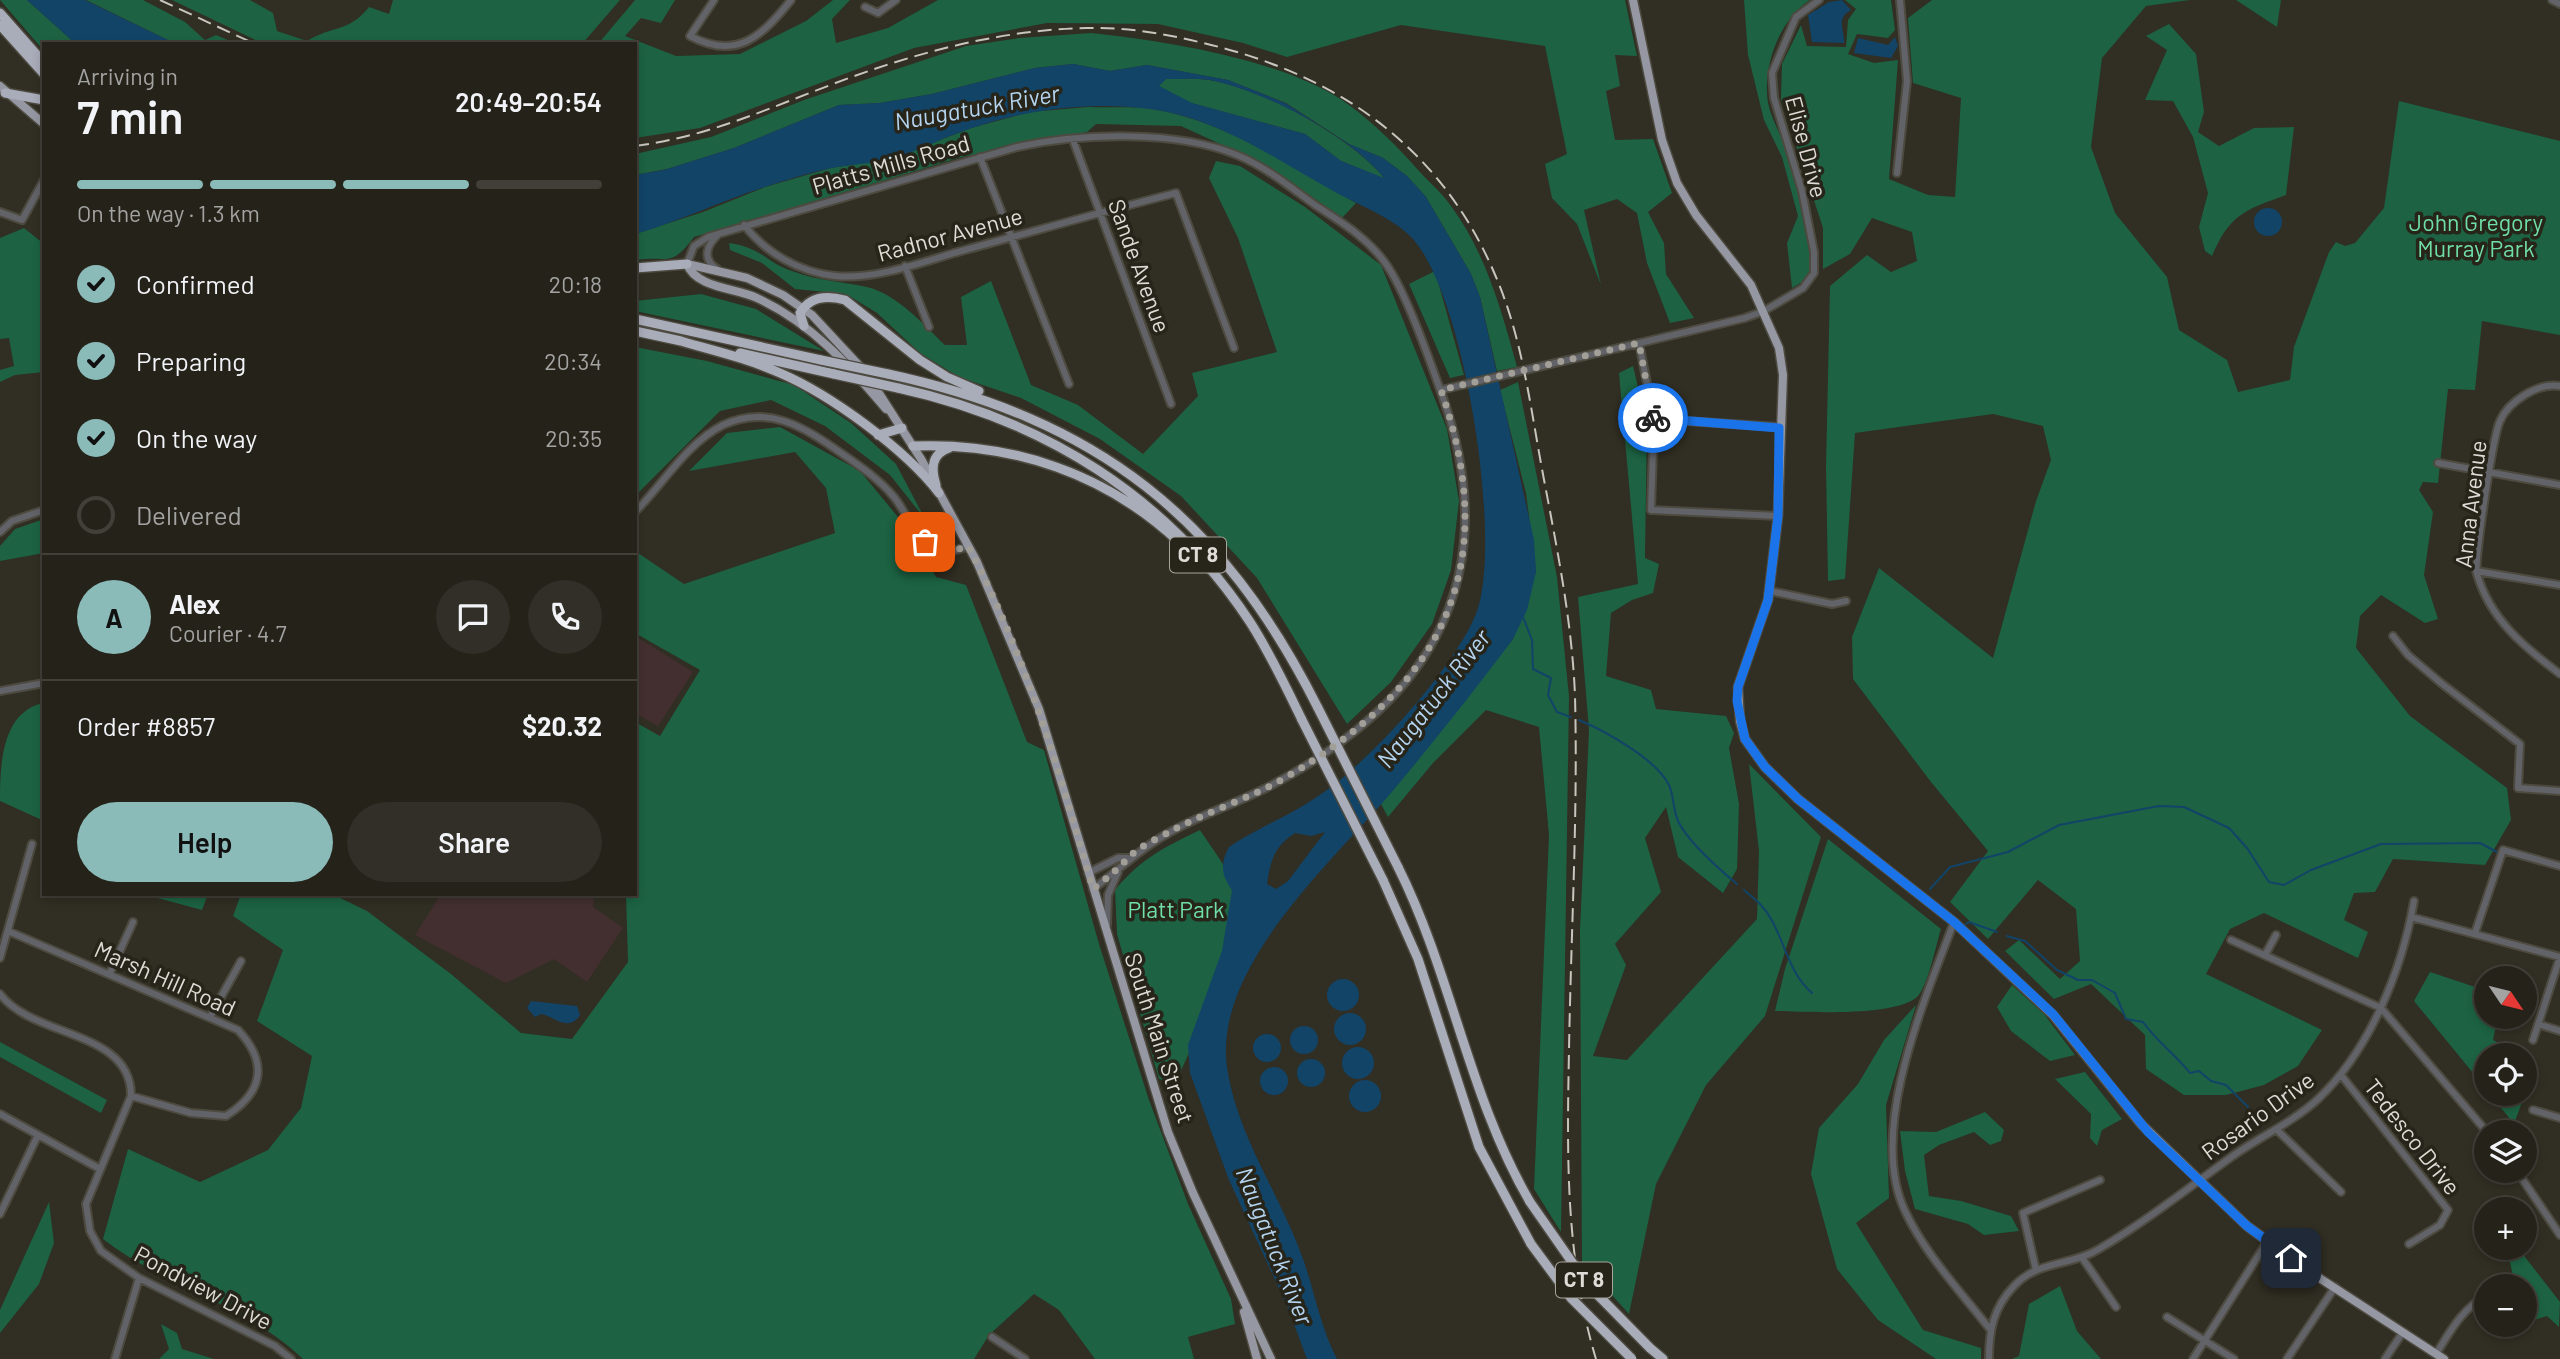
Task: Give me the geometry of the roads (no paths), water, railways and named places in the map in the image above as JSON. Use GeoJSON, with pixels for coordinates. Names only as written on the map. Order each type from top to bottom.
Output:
{"type":"FeatureCollection","features":[{"type":"Feature","properties":{"kind":"highway"},"geometry":{"type":"LineString","coordinates":[[0,13],[42,61]]}},
{"type":"Feature","properties":{"kind":"highway"},"geometry":{"type":"LineString","coordinates":[[0,25],[42,73]]}},
{"type":"Feature","properties":{"kind":"highway"},"geometry":{"type":"LineString","coordinates":[[3,89],[42,99]]}},
{"type":"Feature","properties":{"kind":"highway"},"geometry":{"type":"LineString","coordinates":[[637,268],[687,264]]}},
{"type":"Feature","properties":{"kind":"highway"},"geometry":{"type":"LineString","coordinates":[[804,326],[800,318],[803,308],[822,297],[845,300],[928,366],[1013,405],[1048,425]]}},
{"type":"Feature","properties":{"kind":"highway","name":"CT 8"},"geometry":{"type":"LineString","coordinates":[[637,319],[965,392],[1048,425],[1135,478],[1211,545],[1272,625],[1318,708],[1398,867],[1436,953],[1497,1138],[1530,1202],[1588,1285],[1663,1359]]}},
{"type":"Feature","properties":{"kind":"highway","name":"CT 8"},"geometry":{"type":"LineString","coordinates":[[637,331],[898,388],[1002,418],[1062,446],[1100,468],[1168,524],[1213,572],[1240,607],[1303,720],[1383,880],[1422,970],[1479,1147],[1531,1244],[1572,1298],[1632,1359]]}},
{"type":"Feature","properties":{"kind":"highway"},"geometry":{"type":"LineString","coordinates":[[677,340],[787,376],[819,394],[912,462],[939,493]]}},
{"type":"Feature","properties":{"kind":"highway"},"geometry":{"type":"LineString","coordinates":[[873,432],[882,435],[902,428]]}},
{"type":"Feature","properties":{"kind":"highway"},"geometry":{"type":"LineString","coordinates":[[913,446],[965,447],[1009,453],[1048,463],[1119,496],[1174,538],[1240,607]]}},
{"type":"Feature","properties":{"kind":"highway"},"geometry":{"type":"LineString","coordinates":[[939,493],[933,472],[936,455],[949,448],[965,447]]}},
{"type":"Feature","properties":{"kind":"main road"},"geometry":{"type":"LineString","coordinates":[[1633,0],[1662,140],[1677,183],[1696,215],[1751,285],[1779,348],[1783,375],[1779,428],[1778,516],[1770,591],[1757,638],[1738,687],[1737,701],[1745,739],[1765,767],[1798,799],[1954,922],[2053,1014],[2123,1104],[2198,1181],[2267,1242],[2440,1356]]}},
{"type":"Feature","properties":{"kind":"main road"},"geometry":{"type":"LineString","coordinates":[[3,89],[42,122]]}},
{"type":"Feature","properties":{"kind":"main road"},"geometry":{"type":"LineString","coordinates":[[687,264],[718,269],[761,284],[803,308],[851,354],[902,428]]}},
{"type":"Feature","properties":{"kind":"main road"},"geometry":{"type":"LineString","coordinates":[[687,264],[692,275],[702,281],[755,297],[804,326],[844,360],[902,428]]}},
{"type":"Feature","properties":{"kind":"main road","name":"South Main Street"},"geometry":{"type":"LineString","coordinates":[[902,428],[977,562],[1010,633],[1046,730],[1168,1132],[1271,1359]]}},
{"type":"Feature","properties":{"kind":"main road"},"geometry":{"type":"LineString","coordinates":[[1244,1302],[1257,1359]]}},
{"type":"Feature","properties":{"kind":"street"},"geometry":{"type":"LineString","coordinates":[[714,0],[690,36],[713,48],[727,48],[768,29],[791,0]]}},
{"type":"Feature","properties":{"kind":"street"},"geometry":{"type":"LineString","coordinates":[[866,7],[878,13],[896,0]]}},
{"type":"Feature","properties":{"kind":"street","name":"Elise Drive"},"geometry":{"type":"LineString","coordinates":[[1764,311],[1803,288],[1813,276],[1814,252],[1802,191],[1774,98],[1772,73],[1782,44],[1796,17],[1819,0]]}},
{"type":"Feature","properties":{"kind":"street"},"geometry":{"type":"LineString","coordinates":[[1897,173],[1907,81],[1900,0]]}},
{"type":"Feature","properties":{"kind":"street"},"geometry":{"type":"LineString","coordinates":[[2552,0],[2560,4]]}},
{"type":"Feature","properties":{"kind":"street","name":"Platts Mills Road"},"geometry":{"type":"LineString","coordinates":[[687,264],[688,255],[697,242],[723,232],[980,157],[1028,145],[1073,140],[1155,137],[1189,140],[1236,155],[1277,177],[1356,232],[1385,262],[1441,390],[1459,453],[1467,524],[1463,557],[1451,599],[1436,636],[1420,663],[1387,701],[1326,751],[1275,783],[1174,830],[1128,858],[1108,895],[1105,930]]}},
{"type":"Feature","properties":{"kind":"street","name":"Sande Avenue"},"geometry":{"type":"LineString","coordinates":[[1073,140],[1171,404]]}},
{"type":"Feature","properties":{"kind":"street"},"geometry":{"type":"LineString","coordinates":[[980,157],[1069,384]]}},
{"type":"Feature","properties":{"kind":"street"},"geometry":{"type":"LineString","coordinates":[[0,212],[22,220],[42,184]]}},
{"type":"Feature","properties":{"kind":"street","name":"Radnor Avenue"},"geometry":{"type":"LineString","coordinates":[[744,225],[774,254],[815,272],[857,276],[905,266],[1176,193],[1234,348]]}},
{"type":"Feature","properties":{"kind":"street"},"geometry":{"type":"LineString","coordinates":[[718,269],[708,260],[708,250],[723,232]]}},
{"type":"Feature","properties":{"kind":"street"},"geometry":{"type":"LineString","coordinates":[[905,266],[929,327]]}},
{"type":"Feature","properties":{"kind":"street"},"geometry":{"type":"LineString","coordinates":[[1441,390],[1764,311]]}},
{"type":"Feature","properties":{"kind":"street"},"geometry":{"type":"LineString","coordinates":[[1639,343],[1654,419],[1651,510],[1778,516]]}},
{"type":"Feature","properties":{"kind":"street","name":"Anna Avenue"},"geometry":{"type":"LineString","coordinates":[[2560,386],[2553,384],[2519,397],[2500,421],[2489,471],[2476,571],[2491,607],[2519,644],[2560,674]]}},
{"type":"Feature","properties":{"kind":"street"},"geometry":{"type":"LineString","coordinates":[[637,510],[712,431],[743,418],[773,417],[807,430],[874,477],[896,500],[929,547],[946,552],[968,546]]}},
{"type":"Feature","properties":{"kind":"street"},"geometry":{"type":"LineString","coordinates":[[1654,419],[1779,428]]}},
{"type":"Feature","properties":{"kind":"street"},"geometry":{"type":"LineString","coordinates":[[2438,463],[2560,485]]}},
{"type":"Feature","properties":{"kind":"street"},"geometry":{"type":"LineString","coordinates":[[0,531],[12,521],[42,511]]}},
{"type":"Feature","properties":{"kind":"street"},"geometry":{"type":"LineString","coordinates":[[2476,571],[2560,585]]}},
{"type":"Feature","properties":{"kind":"street"},"geometry":{"type":"LineString","coordinates":[[1770,591],[1832,604],[1846,601]]}},
{"type":"Feature","properties":{"kind":"street"},"geometry":{"type":"LineString","coordinates":[[2393,636],[2408,655],[2521,747],[2518,788],[2560,791]]}},
{"type":"Feature","properties":{"kind":"street"},"geometry":{"type":"LineString","coordinates":[[0,691],[42,683]]}},
{"type":"Feature","properties":{"kind":"street"},"geometry":{"type":"LineString","coordinates":[[0,958],[32,844]]}},
{"type":"Feature","properties":{"kind":"street"},"geometry":{"type":"LineString","coordinates":[[2475,933],[2502,850],[2560,866]]}},
{"type":"Feature","properties":{"kind":"street","name":"Platts Mills Road"},"geometry":{"type":"LineString","coordinates":[[1088,873],[1118,858],[1128,858]]}},
{"type":"Feature","properties":{"kind":"street","name":"Platts Mills Road"},"geometry":{"type":"LineString","coordinates":[[1093,889],[1122,867]]}},
{"type":"Feature","properties":{"kind":"street","name":"Rosario Drive"},"geometry":{"type":"LineString","coordinates":[[2083,1259],[2246,1147],[2277,1130],[2317,1100],[2341,1075],[2381,1008],[2414,901]]}},
{"type":"Feature","properties":{"kind":"street"},"geometry":{"type":"LineString","coordinates":[[2411,917],[2560,957],[2538,1024],[2560,1031]]}},
{"type":"Feature","properties":{"kind":"street"},"geometry":{"type":"LineString","coordinates":[[110,973],[133,922]]}},
{"type":"Feature","properties":{"kind":"street"},"geometry":{"type":"LineString","coordinates":[[1954,922],[1910,1040],[1896,1108],[1894,1170],[1904,1209],[1926,1248],[1989,1328]]}},
{"type":"Feature","properties":{"kind":"street","name":"Marsh Hill Road"},"geometry":{"type":"LineString","coordinates":[[8,931],[237,1030],[250,1043],[257,1060],[258,1077],[253,1093],[240,1107],[226,1116],[210,1116],[131,1096]]}},
{"type":"Feature","properties":{"kind":"street"},"geometry":{"type":"LineString","coordinates":[[2265,955],[2276,935]]}},
{"type":"Feature","properties":{"kind":"street"},"geometry":{"type":"LineString","coordinates":[[2231,940],[2381,1008],[2477,1120]]}},
{"type":"Feature","properties":{"kind":"street"},"geometry":{"type":"LineString","coordinates":[[210,1017],[241,961]]}},
{"type":"Feature","properties":{"kind":"street"},"geometry":{"type":"LineString","coordinates":[[0,994],[8,1005],[22,1014],[111,1052],[131,1080],[131,1096]]}},
{"type":"Feature","properties":{"kind":"street"},"geometry":{"type":"LineString","coordinates":[[2533,1040],[2536,1029]]}},
{"type":"Feature","properties":{"kind":"street","name":"Tedesco Drive"},"geometry":{"type":"LineString","coordinates":[[2341,1075],[2448,1210],[2440,1225],[2409,1244]]}},
{"type":"Feature","properties":{"kind":"street","name":"Pondview Drive"},"geometry":{"type":"LineString","coordinates":[[131,1096],[86,1204],[90,1231],[101,1251],[139,1278],[275,1346],[290,1359]]}},
{"type":"Feature","properties":{"kind":"street"},"geometry":{"type":"LineString","coordinates":[[2533,1110],[2560,1118]]}},
{"type":"Feature","properties":{"kind":"street"},"geometry":{"type":"LineString","coordinates":[[0,1114],[100,1169]]}},
{"type":"Feature","properties":{"kind":"street"},"geometry":{"type":"LineString","coordinates":[[2277,1130],[2341,1192]]}},
{"type":"Feature","properties":{"kind":"street"},"geometry":{"type":"LineString","coordinates":[[0,1214],[38,1135]]}},
{"type":"Feature","properties":{"kind":"street"},"geometry":{"type":"LineString","coordinates":[[2035,1270],[2022,1213],[2100,1180]]}},
{"type":"Feature","properties":{"kind":"street"},"geometry":{"type":"LineString","coordinates":[[2525,1183],[2560,1234]]}},
{"type":"Feature","properties":{"kind":"street"},"geometry":{"type":"LineString","coordinates":[[2193,1359],[2267,1242]]}},
{"type":"Feature","properties":{"kind":"street"},"geometry":{"type":"LineString","coordinates":[[1989,1359],[1989,1328],[2000,1304],[2013,1287],[2035,1270],[2056,1262],[2083,1259],[2116,1307]]}},
{"type":"Feature","properties":{"kind":"street"},"geometry":{"type":"LineString","coordinates":[[115,1359],[139,1278]]}},
{"type":"Feature","properties":{"kind":"street"},"geometry":{"type":"LineString","coordinates":[[2287,1359],[2335,1287]]}},
{"type":"Feature","properties":{"kind":"street"},"geometry":{"type":"LineString","coordinates":[[2440,1356],[2457,1320],[2474,1303]]}},
{"type":"Feature","properties":{"kind":"street"},"geometry":{"type":"LineString","coordinates":[[2167,1317],[2234,1359]]}},
{"type":"Feature","properties":{"kind":"street"},"geometry":{"type":"LineString","coordinates":[[2385,1359],[2403,1332]]}},
{"type":"Feature","properties":{"kind":"street"},"geometry":{"type":"LineString","coordinates":[[992,1337],[1023,1359]]}},
{"type":"Feature","properties":{"kind":"water"},"geometry":{"type":"Polygon","coordinates":[[[27,0],[85,0],[172,42],[74,42],[27,0]]]}},
{"type":"Feature","properties":{"kind":"water"},"geometry":{"type":"Polygon","coordinates":[[[1842,0],[1851,10],[1842,21],[1844,43],[1812,42],[1808,15],[1829,2],[1842,0]]]}},
{"type":"Feature","properties":{"kind":"water"},"geometry":{"type":"Polygon","coordinates":[[[1895,37],[1898,46],[1891,58],[1854,53],[1858,38],[1888,45],[1895,37]]]}},
{"type":"Feature","properties":{"kind":"water","name":"Naugatuck River"},"geometry":{"type":"Polygon","coordinates":[[[1073,64],[1110,71],[1147,65],[1228,80],[1285,103],[1349,144],[1383,158],[1407,176],[1426,197],[1471,274],[1480,297],[1534,540],[1536,572],[1527,610],[1513,639],[1453,717],[1282,918],[1257,955],[1238,992],[1228,1029],[1227,1067],[1240,1117],[1294,1235],[1326,1334],[1337,1359],[1307,1359],[1288,1308],[1229,1180],[1190,1073],[1188,1045],[1222,951],[1232,890],[1223,869],[1229,847],[1313,800],[1365,758],[1431,685],[1450,660],[1476,614],[1483,580],[1485,532],[1482,477],[1474,418],[1447,307],[1429,264],[1410,236],[1394,223],[1224,131],[1200,121],[1150,109],[1083,106],[993,121],[899,157],[811,173],[637,233],[637,175],[664,170],[734,148],[839,105],[880,103],[932,94],[1035,68],[1073,64]],[[1166,79],[1159,86],[1192,103],[1305,134],[1341,161],[1384,178],[1350,146],[1304,117],[1231,85],[1194,79],[1166,79]],[[1325,832],[1311,836],[1295,833],[1282,843],[1270,867],[1267,884],[1276,889],[1288,881],[1325,832]]]}},
{"type":"Feature","properties":{"kind":"water"},"geometry":{"type":"Polygon","coordinates":[[[2268,208],[2278,212],[2282,222],[2278,232],[2268,236],[2258,232],[2254,222],[2258,212],[2268,208]]]}},
{"type":"Feature","properties":{"kind":"water"},"geometry":{"type":"Polygon","coordinates":[[[1343,979],[1354,984],[1359,995],[1354,1006],[1343,1011],[1332,1006],[1327,995],[1332,984],[1343,979]]]}},
{"type":"Feature","properties":{"kind":"water"},"geometry":{"type":"Polygon","coordinates":[[[531,1001],[577,1006],[580,1015],[571,1023],[541,1014],[535,1017],[527,1008],[531,1001]]]}},
{"type":"Feature","properties":{"kind":"water"},"geometry":{"type":"Polygon","coordinates":[[[1350,1013],[1361,1018],[1366,1029],[1361,1040],[1350,1045],[1339,1040],[1334,1029],[1339,1018],[1350,1013]]]}},
{"type":"Feature","properties":{"kind":"water"},"geometry":{"type":"Polygon","coordinates":[[[1304,1026],[1314,1030],[1318,1040],[1314,1050],[1304,1054],[1294,1050],[1290,1040],[1294,1030],[1304,1026]]]}},
{"type":"Feature","properties":{"kind":"water"},"geometry":{"type":"Polygon","coordinates":[[[1267,1034],[1277,1038],[1281,1048],[1277,1058],[1267,1062],[1257,1058],[1253,1048],[1257,1038],[1267,1034]]]}},
{"type":"Feature","properties":{"kind":"water"},"geometry":{"type":"Polygon","coordinates":[[[1358,1047],[1369,1052],[1374,1063],[1369,1074],[1358,1079],[1347,1074],[1342,1063],[1347,1052],[1358,1047]]]}},
{"type":"Feature","properties":{"kind":"water"},"geometry":{"type":"Polygon","coordinates":[[[1311,1059],[1321,1063],[1325,1073],[1321,1083],[1311,1087],[1301,1083],[1297,1073],[1301,1063],[1311,1059]]]}},
{"type":"Feature","properties":{"kind":"water"},"geometry":{"type":"Polygon","coordinates":[[[1274,1067],[1284,1071],[1288,1081],[1284,1091],[1274,1095],[1264,1091],[1260,1081],[1264,1071],[1274,1067]]]}},
{"type":"Feature","properties":{"kind":"water"},"geometry":{"type":"Polygon","coordinates":[[[1365,1080],[1376,1085],[1381,1096],[1376,1107],[1365,1112],[1354,1107],[1349,1096],[1354,1085],[1365,1080]]]}},
{"type":"Feature","properties":{"kind":"waterway"},"geometry":{"type":"LineString","coordinates":[[1523,617],[1532,640],[1533,669],[1551,678],[1548,695],[1557,712],[1571,717]]}},
{"type":"Feature","properties":{"kind":"waterway"},"geometry":{"type":"LineString","coordinates":[[1579,720],[1602,731],[1653,765],[1669,785],[1676,817],[1689,838],[1737,884]]}},
{"type":"Feature","properties":{"kind":"waterway"},"geometry":{"type":"LineString","coordinates":[[1930,889],[1950,867],[2008,852],[2059,825],[2159,806],[2184,807],[2229,828],[2247,848],[2269,882],[2284,885],[2311,870],[2381,844],[2480,843],[2497,852]]}},
{"type":"Feature","properties":{"kind":"waterway"},"geometry":{"type":"LineString","coordinates":[[1744,890],[1769,915],[1793,968],[1812,993]]}},
{"type":"Feature","properties":{"kind":"waterway"},"geometry":{"type":"LineString","coordinates":[[1966,924],[1969,922],[1997,932]]}},
{"type":"Feature","properties":{"kind":"waterway"},"geometry":{"type":"LineString","coordinates":[[2007,936],[2025,941],[2057,970],[2078,980],[2092,980],[2115,993],[2126,1019],[2143,1022],[2190,1073],[2199,1071],[2211,1081],[2226,1085],[2248,1107]]}},
{"type":"Feature","properties":{"kind":"railway"},"geometry":{"type":"LineString","coordinates":[[160,0],[251,42]]}},
{"type":"Feature","properties":{"kind":"railway"},"geometry":{"type":"LineString","coordinates":[[637,146],[711,129],[894,62],[957,45],[1021,33],[1114,28],[1199,42],[1295,73],[1338,95],[1378,122],[1414,153],[1446,189],[1473,230],[1496,277],[1519,347],[1567,610],[1576,740],[1568,1167],[1578,1282],[1596,1359]]}},
{"type":"Feature","properties":{"kind":"park label","name":"John Gregory Murray Park"},"geometry":{"type":"Point","coordinates":[2476,236]}},
{"type":"Feature","properties":{"kind":"park label","name":"Platt Park"},"geometry":{"type":"Point","coordinates":[1176,910]}}]}
